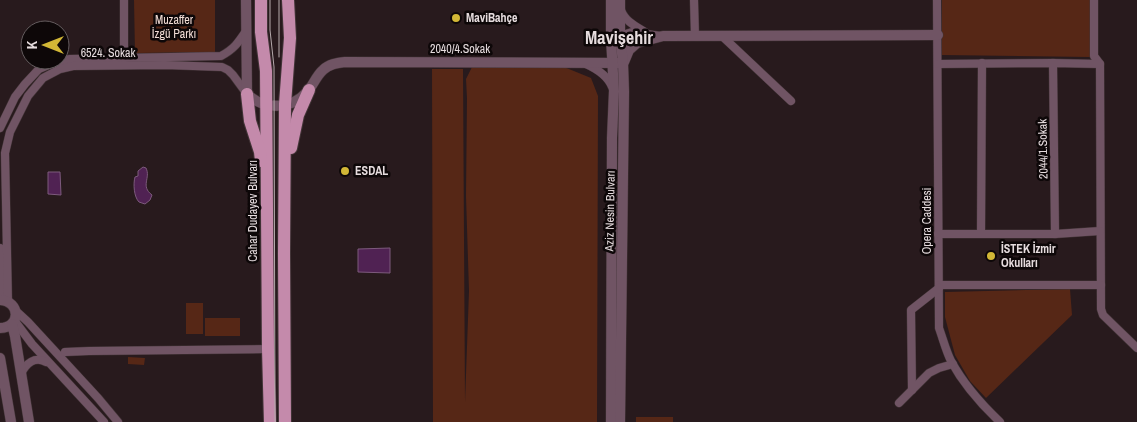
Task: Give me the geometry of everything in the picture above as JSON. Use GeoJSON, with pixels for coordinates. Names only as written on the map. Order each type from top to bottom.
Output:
{"type":"FeatureCollection","features":[{"type":"Feature","properties":{"kind":"main road","name":"Cahar Dudayev Bulvarı"},"geometry":{"type":"LineString","coordinates":[[260,0],[261,32],[266,71],[266,211],[270,422]]}},
{"type":"Feature","properties":{"kind":"main road"},"geometry":{"type":"LineString","coordinates":[[285,422],[286,104],[290,38],[288,0]]}},
{"type":"Feature","properties":{"kind":"main road"},"geometry":{"type":"LineString","coordinates":[[285,188],[292,140],[298,115],[309,90]]}},
{"type":"Feature","properties":{"kind":"main road"},"geometry":{"type":"LineString","coordinates":[[247,94],[250,121],[260,152],[266,211]]}},
{"type":"Feature","properties":{"kind":"street"},"geometry":{"type":"LineString","coordinates":[[124,0],[124,58]]}},
{"type":"Feature","properties":{"kind":"street"},"geometry":{"type":"LineString","coordinates":[[246,0],[247,94],[254,101],[266,106],[274,106],[300,100],[309,90]]}},
{"type":"Feature","properties":{"kind":"street","name":"Aziz Nesin Bulvarı"},"geometry":{"type":"LineString","coordinates":[[611,0],[618,63],[624,92],[620,422]]}},
{"type":"Feature","properties":{"kind":"street"},"geometry":{"type":"LineString","coordinates":[[694,0],[695,36]]}},
{"type":"Feature","properties":{"kind":"street","name":"Opera Caddesi"},"geometry":{"type":"LineString","coordinates":[[937,0],[938,328],[950,360],[969,390],[1000,422]]}},
{"type":"Feature","properties":{"kind":"street"},"geometry":{"type":"LineString","coordinates":[[1094,0],[1094,56],[1100,64],[1100,285],[1102,312],[1137,348]]}},
{"type":"Feature","properties":{"kind":"street"},"geometry":{"type":"LineString","coordinates":[[620,4],[623,14],[629,22],[649,34]]}},
{"type":"Feature","properties":{"kind":"street","name":"Aziz Nesin Bulvarı"},"geometry":{"type":"LineString","coordinates":[[616,37],[620,4]]}},
{"type":"Feature","properties":{"kind":"street","name":"6524. Sokak"},"geometry":{"type":"LineString","coordinates":[[0,128],[15,97],[25,84],[39,69],[53,63],[70,59],[221,56],[237,46],[246,31]]}},
{"type":"Feature","properties":{"kind":"street"},"geometry":{"type":"LineString","coordinates":[[616,37],[632,32],[663,36],[938,35]]}},
{"type":"Feature","properties":{"kind":"street"},"geometry":{"type":"LineString","coordinates":[[618,63],[637,43],[663,36]]}},
{"type":"Feature","properties":{"kind":"street"},"geometry":{"type":"LineString","coordinates":[[722,36],[791,101]]}},
{"type":"Feature","properties":{"kind":"street","name":"2040/4.Sokak"},"geometry":{"type":"LineString","coordinates":[[309,90],[322,70],[335,63],[344,62],[618,63]]}},
{"type":"Feature","properties":{"kind":"street"},"geometry":{"type":"LineString","coordinates":[[584,63],[604,75],[614,91]]}},
{"type":"Feature","properties":{"kind":"street","name":"Aziz Nesin Bulvarı"},"geometry":{"type":"LineString","coordinates":[[610,422],[612,138],[614,91],[618,63]]}},
{"type":"Feature","properties":{"kind":"street"},"geometry":{"type":"LineString","coordinates":[[981,233],[982,63]]}},
{"type":"Feature","properties":{"kind":"street","name":"2044/1.Sokak"},"geometry":{"type":"LineString","coordinates":[[1053,63],[1055,234]]}},
{"type":"Feature","properties":{"kind":"street"},"geometry":{"type":"LineString","coordinates":[[938,64],[1100,64]]}},
{"type":"Feature","properties":{"kind":"street","name":"6524. Sokak"},"geometry":{"type":"LineString","coordinates":[[3,301],[6,153],[10,132],[28,96],[44,78],[60,69],[73,66],[214,66],[228,70],[247,94]]}},
{"type":"Feature","properties":{"kind":"street"},"geometry":{"type":"LineString","coordinates":[[938,234],[1055,234],[1100,231]]}},
{"type":"Feature","properties":{"kind":"street"},"geometry":{"type":"LineString","coordinates":[[0,248],[3,301],[12,304],[15,336],[29,422]]}},
{"type":"Feature","properties":{"kind":"street"},"geometry":{"type":"LineString","coordinates":[[912,390],[911,310],[938,286],[1100,285]]}},
{"type":"Feature","properties":{"kind":"street"},"geometry":{"type":"LineString","coordinates":[[0,328],[8,326],[14,318]]}},
{"type":"Feature","properties":{"kind":"street"},"geometry":{"type":"LineString","coordinates":[[14,318],[32,344],[104,422]]}},
{"type":"Feature","properties":{"kind":"street"},"geometry":{"type":"LineString","coordinates":[[14,318],[28,322],[118,422]]}},
{"type":"Feature","properties":{"kind":"street"},"geometry":{"type":"LineString","coordinates":[[65,352],[268,349]]}},
{"type":"Feature","properties":{"kind":"street"},"geometry":{"type":"LineString","coordinates":[[0,358],[11,422]]}},
{"type":"Feature","properties":{"kind":"street"},"geometry":{"type":"LineString","coordinates":[[21,374],[27,364],[35,359],[41,359],[54,368]]}},
{"type":"Feature","properties":{"kind":"street"},"geometry":{"type":"LineString","coordinates":[[899,403],[929,373],[953,364]]}},
{"type":"Feature","properties":{"kind":"street"},"geometry":{"type":"LineString","coordinates":[[90,407],[95,422]]}},
{"type":"Feature","properties":{"kind":"green space","name":"Muzaffer İzgü Parkı"},"geometry":{"type":"Polygon","coordinates":[[[134,0],[215,0],[215,52],[135,53],[134,0]]]}},
{"type":"Feature","properties":{"kind":"green space"},"geometry":{"type":"Polygon","coordinates":[[[942,0],[1090,0],[1090,57],[942,55],[942,0]]]}},
{"type":"Feature","properties":{"kind":"green space"},"geometry":{"type":"Polygon","coordinates":[[[472,67],[564,67],[591,78],[598,96],[597,422],[433,422],[432,69],[463,69],[465,402],[469,291],[466,196],[466,79],[472,67]]]}},
{"type":"Feature","properties":{"kind":"green space"},"geometry":{"type":"Polygon","coordinates":[[[1070,289],[1072,315],[986,398],[970,381],[955,355],[945,317],[945,292],[1070,289]]]}},
{"type":"Feature","properties":{"kind":"green space"},"geometry":{"type":"Polygon","coordinates":[[[186,303],[203,303],[203,334],[186,334],[186,303]]]}},
{"type":"Feature","properties":{"kind":"green space"},"geometry":{"type":"Polygon","coordinates":[[[205,318],[240,318],[240,336],[205,336],[205,318]]]}},
{"type":"Feature","properties":{"kind":"green space"},"geometry":{"type":"Polygon","coordinates":[[[128,357],[145,358],[144,365],[128,364],[128,357]]]}},
{"type":"Feature","properties":{"kind":"green space"},"geometry":{"type":"Polygon","coordinates":[[[636,417],[673,417],[673,422],[636,422],[636,417]]]}},
{"type":"Feature","properties":{"kind":"shaded area"},"geometry":{"type":"Polygon","coordinates":[[[143,167],[146,168],[147,172],[146,185],[152,195],[145,204],[137,200],[134,187],[135,177],[138,176],[138,171],[143,167]]]}},
{"type":"Feature","properties":{"kind":"shaded area"},"geometry":{"type":"Polygon","coordinates":[[[48,172],[60,172],[61,195],[48,194],[48,172]]]}},
{"type":"Feature","properties":{"kind":"shaded area"},"geometry":{"type":"Polygon","coordinates":[[[390,248],[390,273],[358,272],[358,249],[390,248]]]}},
{"type":"Feature","properties":{"kind":"tram line"},"geometry":{"type":"LineString","coordinates":[[270,0],[270,30],[274,67],[275,422]]}},
{"type":"Feature","properties":{"kind":"tram line"},"geometry":{"type":"LineString","coordinates":[[279,0],[279,57]]}},
{"type":"Feature","properties":{"kind":"place","name":"MaviBahçe"},"geometry":{"type":"Point","coordinates":[456,18]}},
{"type":"Feature","properties":{"kind":"place","name":"ESDAL"},"geometry":{"type":"Point","coordinates":[345,171]}},
{"type":"Feature","properties":{"kind":"place","name":"İSTEK İzmir Okulları"},"geometry":{"type":"Point","coordinates":[991,256]}},
{"type":"Feature","properties":{"kind":"district","name":"Mavişehir"},"geometry":{"type":"Point","coordinates":[619,38]}}]}
